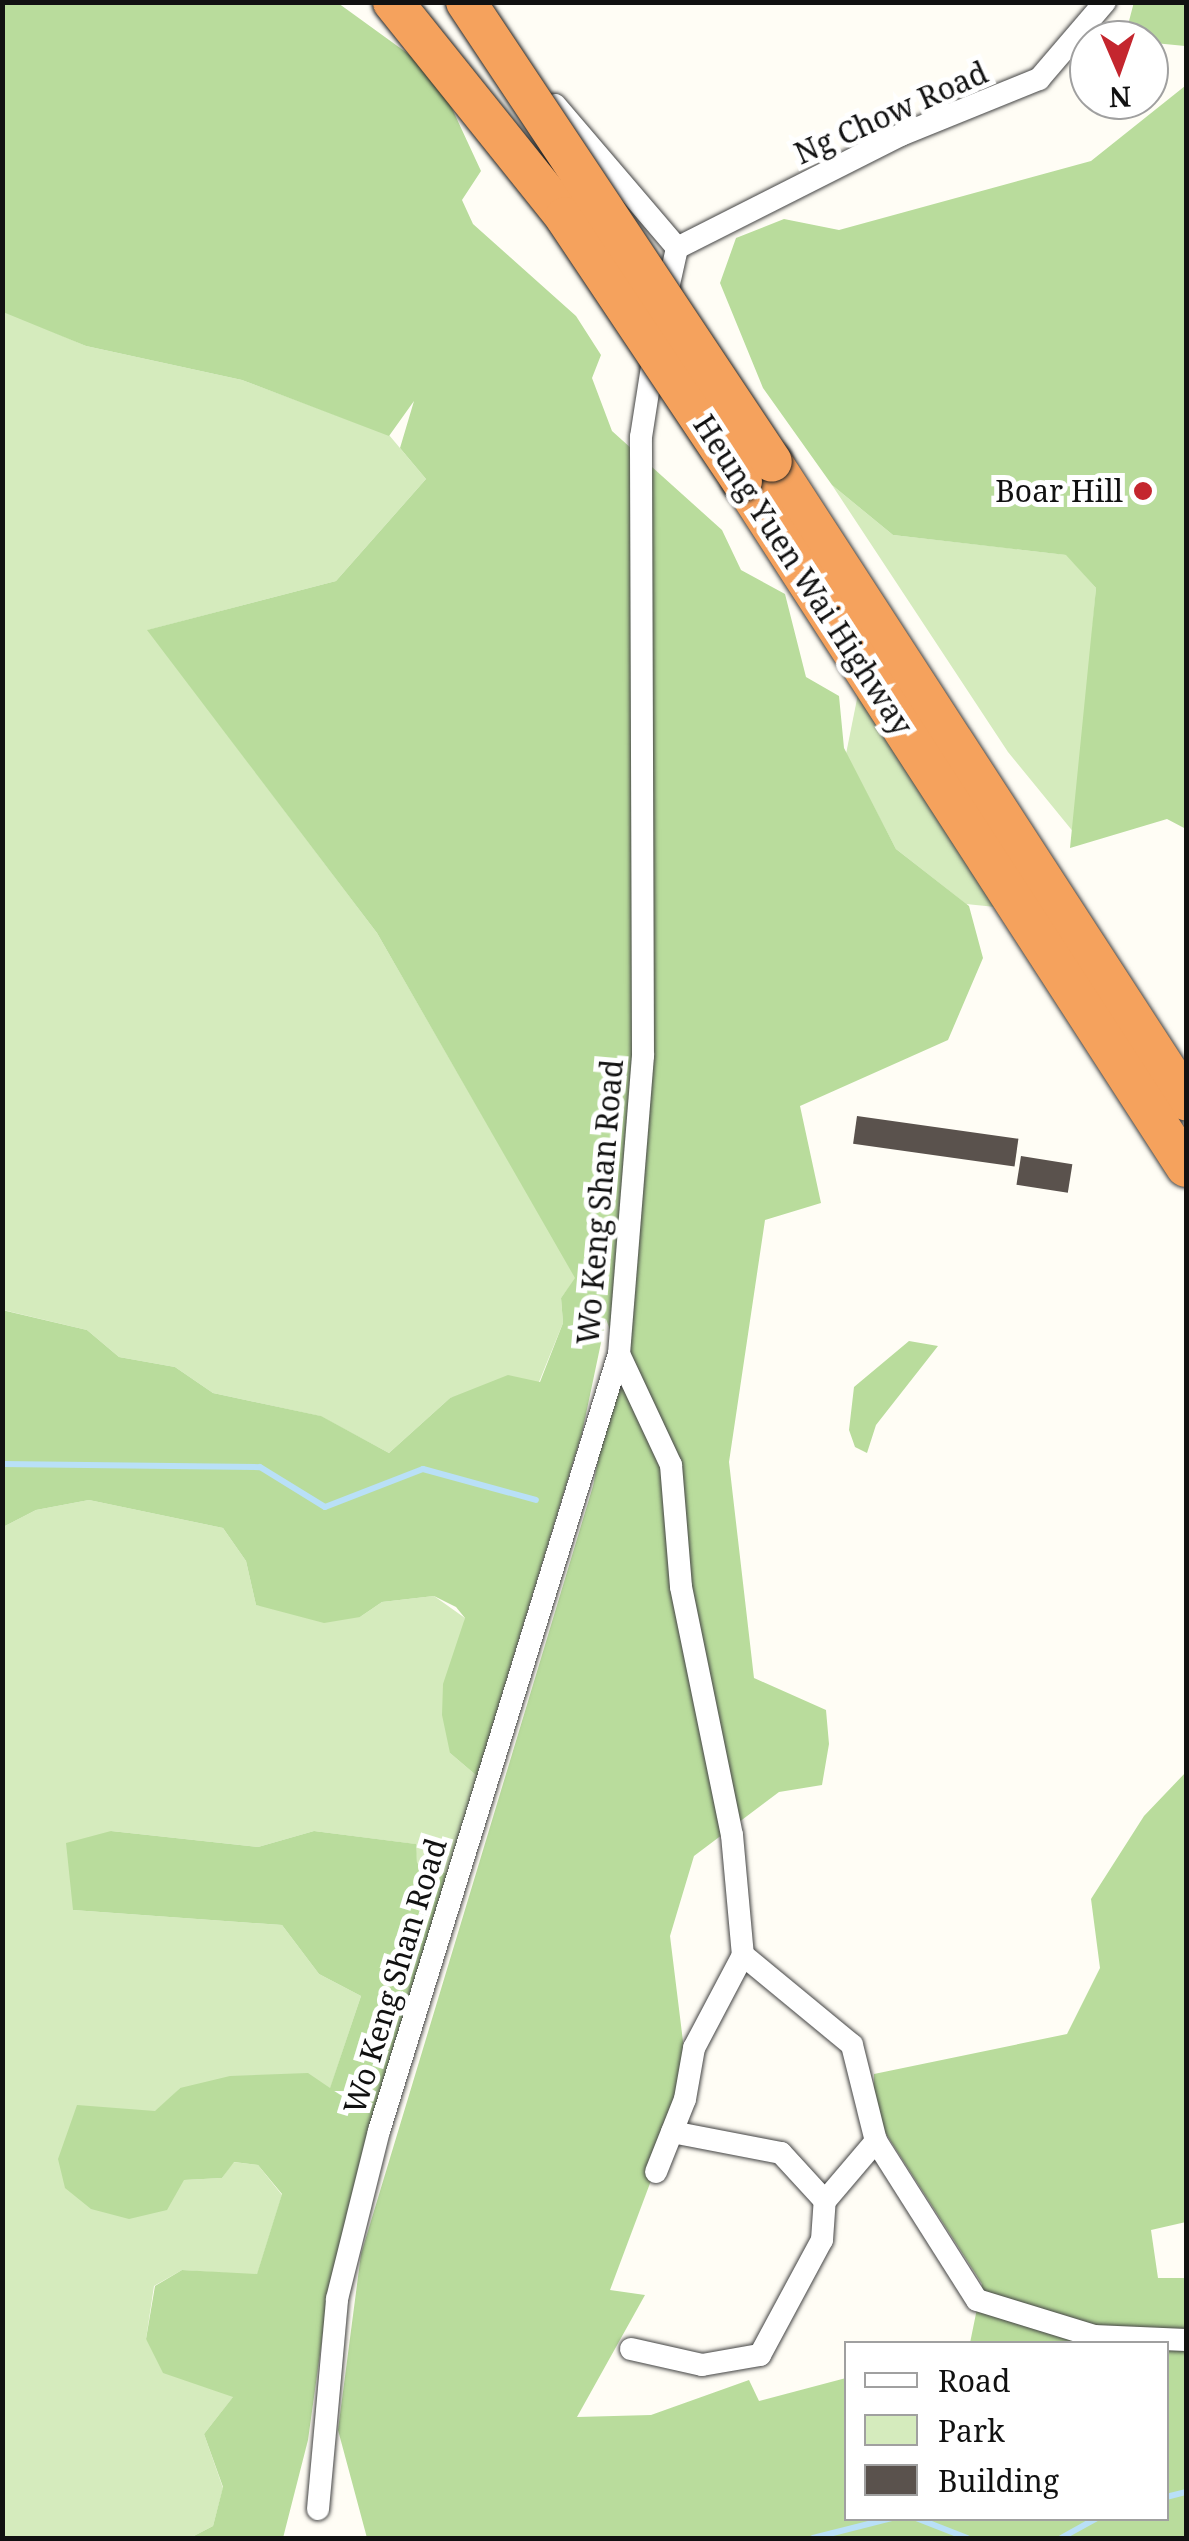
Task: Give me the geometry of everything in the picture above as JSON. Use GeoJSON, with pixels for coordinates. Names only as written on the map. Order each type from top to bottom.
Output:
{"type":"FeatureCollection","features":[{"type":"Feature","properties":{"kind":"highway","name":"Heung Yuen Wai Highway"},"geometry":{"type":"LineString","coordinates":[[394,2],[565,217],[757,472]]}},
{"type":"Feature","properties":{"kind":"highway","name":"Heung Yuen Wai Highway"},"geometry":{"type":"LineString","coordinates":[[464,2],[757,472],[1122,1034],[1186,1167]]}},
{"type":"Feature","properties":{"kind":"highway","name":"Heung Yuen Wai Highway"},"geometry":{"type":"LineString","coordinates":[[1122,1034],[1186,1100]]}},
{"type":"Feature","properties":{"kind":"street"},"geometry":{"type":"LineString","coordinates":[[464,2],[677,248]]}},
{"type":"Feature","properties":{"kind":"street","name":"Ng Chow Road"},"geometry":{"type":"LineString","coordinates":[[677,248],[902,135],[1039,79],[1105,2]]}},
{"type":"Feature","properties":{"kind":"street","name":"Wo Keng Shan Road"},"geometry":{"type":"LineString","coordinates":[[318,2510],[337,2298],[379,2131],[619,1354],[643,1056],[642,405],[677,248]]}},
{"type":"Feature","properties":{"kind":"street"},"geometry":{"type":"LineString","coordinates":[[619,1354],[671,1465],[681,1586],[732,1835],[744,1955],[694,2048],[672,2132],[656,2172]]}},
{"type":"Feature","properties":{"kind":"street"},"geometry":{"type":"LineString","coordinates":[[744,1955],[852,2044],[876,2141],[977,2300],[1094,2336],[1186,2340]]}},
{"type":"Feature","properties":{"kind":"street"},"geometry":{"type":"LineString","coordinates":[[672,2132],[781,2153],[825,2201]]}},
{"type":"Feature","properties":{"kind":"street"},"geometry":{"type":"LineString","coordinates":[[631,2349],[702,2365],[760,2356],[822,2240],[825,2201],[876,2141]]}},
{"type":"Feature","properties":{"kind":"green space"},"geometry":{"type":"Polygon","coordinates":[[[1134,2],[1186,3],[1186,829],[1167,819],[1070,848],[1096,588],[1066,555],[893,535],[832,485],[763,388],[720,283],[736,238],[784,219],[839,230],[1091,161],[1142,120],[1169,120],[1169,99],[1185,86],[1185,46],[1169,44],[1169,20],[1129,20],[1134,2]]]}},
{"type":"Feature","properties":{"kind":"green space"},"geometry":{"type":"Polygon","coordinates":[[[3,3],[338,3],[436,74],[481,171],[462,200],[473,224],[576,316],[601,355],[592,378],[612,431],[722,530],[741,570],[785,594],[806,677],[839,696],[844,748],[896,849],[969,906],[983,958],[948,1040],[800,1106],[821,1203],[765,1220],[729,1462],[754,1678],[826,1710],[829,1744],[822,1785],[779,1792],[694,1856],[670,1936],[688,2082],[610,2290],[645,2295],[577,2417],[651,2415],[749,2380],[759,2401],[844,2379],[844,2521],[1169,2521],[1169,2341],[970,2341],[982,2284],[874,2115],[874,2074],[1067,2034],[1100,1968],[1091,1899],[1144,1816],[1186,1772],[1186,2222],[1151,2230],[1158,2278],[1186,2278],[1186,2538],[367,2538],[338,2430],[361,2254],[593,1486],[619,1354],[606,1319],[582,1433],[477,1776],[450,1753],[442,1715],[443,1684],[465,1618],[456,1607],[434,1596],[382,1602],[360,1617],[324,1623],[256,1605],[246,1561],[223,1528],[89,1500],[36,1510],[3,1527],[2,1310],[87,1330],[119,1357],[175,1367],[213,1393],[321,1416],[389,1453],[450,1398],[508,1375],[540,1382],[563,1323],[561,1298],[575,1278],[377,933],[147,630],[336,581],[426,479],[400,448],[414,401],[389,436],[242,380],[86,346],[3,312],[3,3]]]}},
{"type":"Feature","properties":{"kind":"green space"},"geometry":{"type":"Polygon","coordinates":[[[2,310],[86,346],[242,380],[389,435],[426,479],[336,581],[148,630],[377,933],[576,1278],[561,1298],[563,1323],[539,1382],[450,1398],[389,1453],[320,1416],[213,1393],[175,1367],[119,1357],[87,1330],[3,1310],[2,310]]]}},
{"type":"Feature","properties":{"kind":"green space"},"geometry":{"type":"Polygon","coordinates":[[[832,485],[893,535],[1067,555],[1096,588],[1075,834],[1008,752],[832,485]]]}},
{"type":"Feature","properties":{"kind":"green space"},"geometry":{"type":"Polygon","coordinates":[[[859,689],[1005,908],[966,904],[896,849],[846,754],[859,689]]]}},
{"type":"Feature","properties":{"kind":"green space"},"geometry":{"type":"Polygon","coordinates":[[[909,1341],[938,1346],[876,1425],[867,1453],[855,1447],[849,1430],[854,1387],[909,1341]]]}},
{"type":"Feature","properties":{"kind":"green space"},"geometry":{"type":"Polygon","coordinates":[[[89,1500],[223,1528],[246,1561],[256,1605],[360,1617],[382,1602],[434,1596],[465,1618],[450,1753],[477,1776],[448,1874],[417,1863],[415,1844],[314,1831],[258,1847],[111,1831],[73,1910],[282,1925],[319,1974],[361,1996],[330,2089],[180,2088],[156,2111],[184,2180],[222,2178],[233,2162],[258,2165],[282,2195],[257,2275],[182,2270],[154,2286],[146,2339],[234,2396],[204,2434],[223,2488],[213,2526],[190,2538],[3,2538],[3,1527],[36,1510],[89,1500]]]}},
{"type":"Feature","properties":{"kind":"green space"},"geometry":{"type":"Polygon","coordinates":[[[111,1831],[258,1847],[314,1831],[416,1844],[417,1863],[448,1874],[330,2282],[308,2440],[283,2538],[190,2538],[213,2526],[223,2487],[204,2434],[233,2397],[163,2373],[146,2339],[155,2286],[182,2270],[257,2274],[282,2194],[258,2165],[234,2162],[222,2178],[184,2180],[167,2210],[129,2219],[91,2209],[65,2188],[58,2159],[77,2105],[155,2111],[180,2088],[230,2076],[308,2073],[330,2088],[361,1996],[319,1974],[282,1925],[73,1910],[66,1843],[111,1831]]]}},
{"type":"Feature","properties":{"kind":"building"},"geometry":{"type":"Polygon","coordinates":[[[857,1116],[1018,1139],[1015,1166],[853,1144],[857,1116]]]}},
{"type":"Feature","properties":{"kind":"building"},"geometry":{"type":"Polygon","coordinates":[[[1021,1156],[1072,1164],[1068,1193],[1016,1185],[1021,1156]]]}},
{"type":"Feature","properties":{"kind":"waterway"},"geometry":{"type":"LineString","coordinates":[[2,1464],[260,1467],[325,1507],[423,1469],[536,1500]]}},
{"type":"Feature","properties":{"kind":"waterway"},"geometry":{"type":"LineString","coordinates":[[1169,2496],[1186,2492]]}},
{"type":"Feature","properties":{"kind":"waterway"},"geometry":{"type":"LineString","coordinates":[[813,2538],[880,2521]]}},
{"type":"Feature","properties":{"kind":"waterway"},"geometry":{"type":"LineString","coordinates":[[924,2521],[967,2538]]}},
{"type":"Feature","properties":{"kind":"waterway"},"geometry":{"type":"LineString","coordinates":[[1061,2538],[1092,2521]]}},
{"type":"Feature","properties":{"kind":"place","name":"Boar Hill"},"geometry":{"type":"Point","coordinates":[1143,491]}}]}
